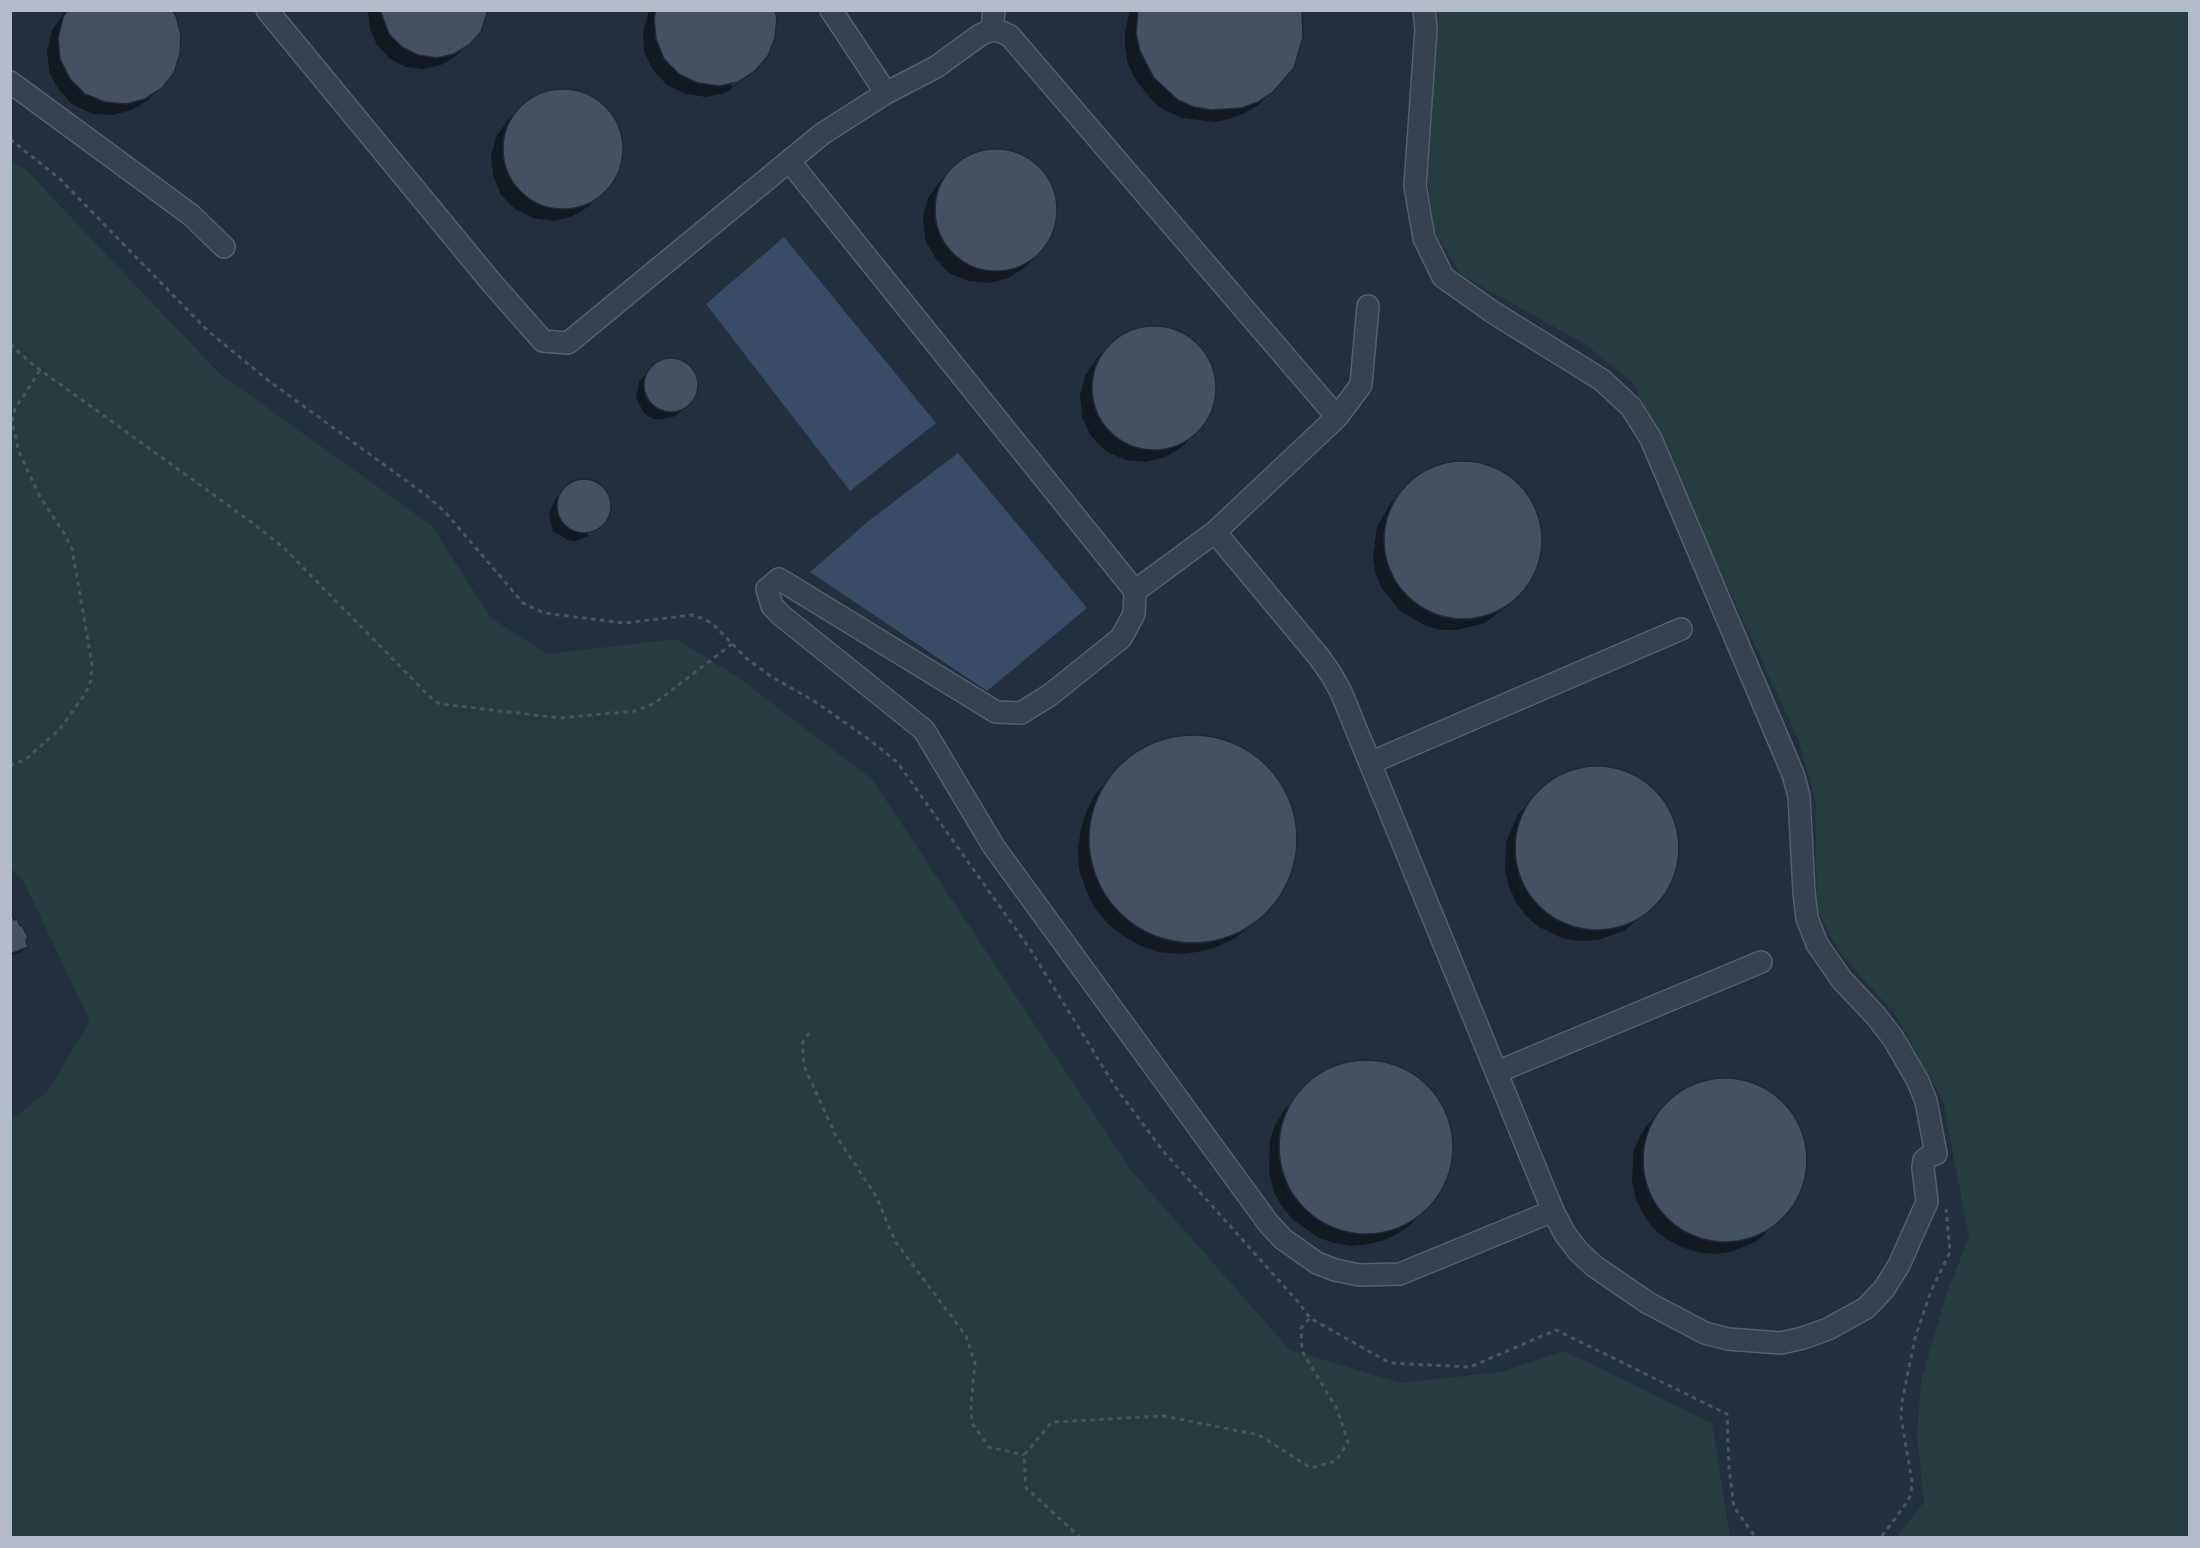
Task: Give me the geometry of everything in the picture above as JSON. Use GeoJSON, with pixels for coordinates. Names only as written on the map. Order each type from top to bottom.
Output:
{"type":"FeatureCollection","features":[{"type":"Feature","properties":{"kind":"lane"},"geometry":{"type":"LineString","coordinates":[[267,10],[491,282],[543,340],[568,343],[822,134],[886,93],[936,67],[981,34],[993,20],[1002,32],[1010,36],[1337,417]]}},
{"type":"Feature","properties":{"kind":"lane"},"geometry":{"type":"LineString","coordinates":[[831,10],[886,93]]}},
{"type":"Feature","properties":{"kind":"lane"},"geometry":{"type":"LineString","coordinates":[[1215,532],[1331,674],[1370,763],[1553,1211],[1565,1234],[1578,1251],[1594,1266],[1648,1304],[1706,1333],[1728,1339],[1781,1342],[1803,1338],[1838,1324],[1866,1308],[1884,1290],[1899,1265],[1927,1202],[1924,1160],[1936,1154],[1926,1101],[1907,1061],[1876,1016],[1842,980],[1817,944],[1808,918],[1804,892],[1799,796],[1793,774],[1651,439],[1631,407],[1602,380],[1494,313],[1443,277],[1424,238],[1415,186],[1426,29],[1424,10]]}},
{"type":"Feature","properties":{"kind":"lane"},"geometry":{"type":"LineString","coordinates":[[10,82],[191,215],[224,247]]}},
{"type":"Feature","properties":{"kind":"lane"},"geometry":{"type":"LineString","coordinates":[[790,162],[1135,591],[1134,614],[1121,638],[1050,695],[1021,713],[996,712],[779,579],[766,589],[772,606],[924,730],[994,847],[1269,1224],[1283,1239],[1317,1263],[1335,1270],[1359,1275],[1400,1274],[1553,1211]]}},
{"type":"Feature","properties":{"kind":"lane"},"geometry":{"type":"LineString","coordinates":[[1135,591],[1215,532],[1337,417],[1361,385],[1368,306]]}},
{"type":"Feature","properties":{"kind":"lane"},"geometry":{"type":"LineString","coordinates":[[1370,763],[1681,629]]}},
{"type":"Feature","properties":{"kind":"lane"},"geometry":{"type":"LineString","coordinates":[[1497,1072],[1761,962]]}},
{"type":"Feature","properties":{"kind":"path"},"geometry":{"type":"LineString","coordinates":[[10,139],[60,179],[208,331],[265,378],[418,489],[445,512],[523,603],[544,613],[624,623],[692,615],[713,624],[746,658],[851,727],[897,762],[1030,949],[1100,1064],[1163,1151],[1310,1318],[1390,1364],[1470,1367],[1556,1330],[1705,1403],[1726,1414],[1734,1507],[1756,1538]]}},
{"type":"Feature","properties":{"kind":"path"},"geometry":{"type":"LineString","coordinates":[[10,344],[39,370],[250,521],[283,548],[434,701],[441,704],[560,718],[635,711],[655,703],[732,644]]}},
{"type":"Feature","properties":{"kind":"path"},"geometry":{"type":"LineString","coordinates":[[10,766],[26,759],[59,730],[85,693],[91,680],[92,664],[72,549],[39,495],[19,452],[12,422],[15,409],[39,370]]}},
{"type":"Feature","properties":{"kind":"path"},"geometry":{"type":"LineString","coordinates":[[809,1033],[802,1044],[804,1066],[836,1134],[876,1196],[895,1241],[966,1336],[975,1363],[971,1406],[972,1423],[990,1447],[1024,1455]]}},
{"type":"Feature","properties":{"kind":"path"},"geometry":{"type":"LineString","coordinates":[[1881,1537],[1908,1502],[1911,1493],[1912,1482],[1901,1417],[1902,1402],[1915,1338],[1931,1291],[1950,1252],[1946,1208]]}},
{"type":"Feature","properties":{"kind":"path"},"geometry":{"type":"LineString","coordinates":[[1081,1538],[1026,1488],[1024,1455],[1052,1422],[1164,1416],[1259,1435],[1311,1468],[1336,1461],[1348,1442],[1337,1410],[1302,1351],[1301,1328],[1310,1318]]}},
{"type":"Feature","properties":{"kind":"green space"},"geometry":{"type":"Polygon","coordinates":[[[1433,11],[2189,11],[2189,1537],[1897,1537],[1924,1502],[1917,1435],[1921,1381],[1946,1295],[1969,1237],[1943,1101],[1895,1014],[1839,952],[1817,910],[1815,800],[1799,741],[1633,383],[1585,344],[1461,275],[1435,232],[1427,177],[1433,11]]]}},
{"type":"Feature","properties":{"kind":"green space"},"geometry":{"type":"Polygon","coordinates":[[[10,162],[26,170],[220,374],[431,525],[491,618],[547,654],[676,639],[739,678],[872,779],[1131,1170],[1290,1350],[1401,1383],[1501,1372],[1564,1351],[1712,1423],[1730,1537],[11,1537],[11,1120],[48,1091],[90,1021],[24,882],[11,868],[10,162]]]}},
{"type":"Feature","properties":{"kind":"water"},"geometry":{"type":"Polygon","coordinates":[[[784,237],[936,423],[850,491],[706,304],[784,237]]]}},
{"type":"Feature","properties":{"kind":"water"},"geometry":{"type":"Polygon","coordinates":[[[958,453],[1087,608],[987,691],[810,572],[870,520],[958,453]]]}},
{"type":"Feature","properties":{"kind":"building"},"geometry":{"type":"Polygon","coordinates":[[[68,10],[172,10],[181,35],[180,54],[174,73],[162,88],[145,99],[126,104],[105,102],[85,94],[70,79],[60,59],[58,38],[63,17],[68,10]]]}},
{"type":"Feature","properties":{"kind":"building"},"geometry":{"type":"Polygon","coordinates":[[[380,10],[488,10],[481,32],[469,45],[454,54],[437,58],[418,55],[402,47],[389,34],[380,10]]]}},
{"type":"Feature","properties":{"kind":"building"},"geometry":{"type":"Polygon","coordinates":[[[656,10],[775,10],[777,18],[775,38],[768,56],[755,71],[738,82],[719,86],[698,83],[679,74],[664,59],[656,39],[654,18],[656,10]]]}},
{"type":"Feature","properties":{"kind":"building"},"geometry":{"type":"Polygon","coordinates":[[[1138,10],[1302,10],[1303,37],[1294,68],[1273,92],[1258,102],[1242,108],[1211,110],[1194,107],[1178,100],[1154,78],[1140,51],[1136,34],[1138,10]]]}},
{"type":"Feature","properties":{"kind":"building"},"geometry":{"type":"Polygon","coordinates":[[[563,89],[586,94],[605,107],[618,126],[623,149],[618,172],[605,191],[586,204],[563,209],[540,204],[521,191],[508,172],[503,149],[508,126],[521,107],[540,94],[563,89]]]}},
{"type":"Feature","properties":{"kind":"building"},"geometry":{"type":"Polygon","coordinates":[[[996,149],[1020,153],[1039,167],[1053,186],[1057,210],[1053,234],[1039,253],[1020,267],[996,271],[972,267],[953,253],[939,234],[935,210],[939,186],[953,167],[972,153],[996,149]]]}},
{"type":"Feature","properties":{"kind":"building"},"geometry":{"type":"Polygon","coordinates":[[[1154,326],[1178,331],[1189,336],[1198,344],[1206,353],[1211,364],[1216,388],[1211,412],[1206,423],[1198,432],[1189,440],[1178,445],[1154,450],[1130,445],[1119,440],[1110,432],[1102,423],[1097,412],[1092,388],[1097,364],[1102,353],[1110,344],[1119,336],[1130,331],[1154,326]]]}},
{"type":"Feature","properties":{"kind":"building"},"geometry":{"type":"Polygon","coordinates":[[[666,358],[676,358],[686,362],[694,370],[698,385],[694,400],[686,408],[676,412],[666,412],[656,408],[648,400],[644,390],[644,380],[648,370],[656,362],[666,358]]]}},
{"type":"Feature","properties":{"kind":"building"},"geometry":{"type":"Polygon","coordinates":[[[1463,461],[1478,462],[1493,467],[1507,474],[1519,484],[1529,496],[1536,510],[1541,525],[1541,555],[1536,570],[1529,584],[1519,596],[1507,606],[1493,613],[1478,618],[1463,619],[1448,618],[1433,613],[1419,606],[1407,596],[1397,584],[1390,570],[1385,555],[1384,540],[1385,525],[1390,510],[1397,496],[1407,484],[1419,474],[1433,467],[1448,462],[1463,461]]]}},
{"type":"Feature","properties":{"kind":"building"},"geometry":{"type":"Polygon","coordinates":[[[584,479],[594,481],[603,487],[609,496],[611,506],[609,516],[603,525],[594,531],[584,533],[574,531],[565,525],[559,516],[557,506],[559,496],[565,487],[574,481],[584,479]]]}},
{"type":"Feature","properties":{"kind":"building"},"geometry":{"type":"Polygon","coordinates":[[[1193,735],[1213,737],[1242,747],[1273,773],[1289,799],[1295,819],[1297,839],[1295,859],[1285,888],[1259,919],[1233,935],[1213,941],[1193,943],[1173,941],[1144,931],[1113,905],[1097,879],[1091,859],[1089,839],[1091,819],[1101,790],[1127,759],[1153,743],[1173,737],[1193,735]]]}},
{"type":"Feature","properties":{"kind":"building"},"geometry":{"type":"Polygon","coordinates":[[[1597,766],[1628,772],[1655,790],[1673,817],[1679,848],[1673,879],[1655,906],[1628,924],[1597,930],[1566,924],[1539,906],[1521,879],[1515,848],[1521,817],[1539,790],[1566,772],[1597,766]]]}},
{"type":"Feature","properties":{"kind":"building"},"geometry":{"type":"Polygon","coordinates":[[[12,914],[14,920],[17,919],[20,926],[22,925],[28,938],[26,940],[28,947],[10,954],[10,915],[12,914]]]}},
{"type":"Feature","properties":{"kind":"building"},"geometry":{"type":"Polygon","coordinates":[[[1366,1060],[1399,1067],[1414,1075],[1427,1086],[1438,1099],[1446,1114],[1453,1147],[1446,1180],[1438,1195],[1427,1208],[1414,1219],[1399,1227],[1366,1234],[1333,1227],[1318,1219],[1305,1208],[1294,1195],[1286,1180],[1279,1147],[1286,1114],[1294,1099],[1305,1086],[1318,1075],[1333,1067],[1366,1060]]]}},
{"type":"Feature","properties":{"kind":"building"},"geometry":{"type":"Polygon","coordinates":[[[1725,1078],[1756,1084],[1783,1102],[1801,1129],[1807,1160],[1801,1191],[1783,1218],[1756,1236],[1725,1242],[1694,1236],[1667,1218],[1649,1191],[1643,1160],[1649,1129],[1667,1102],[1694,1084],[1725,1078]]]}}]}
